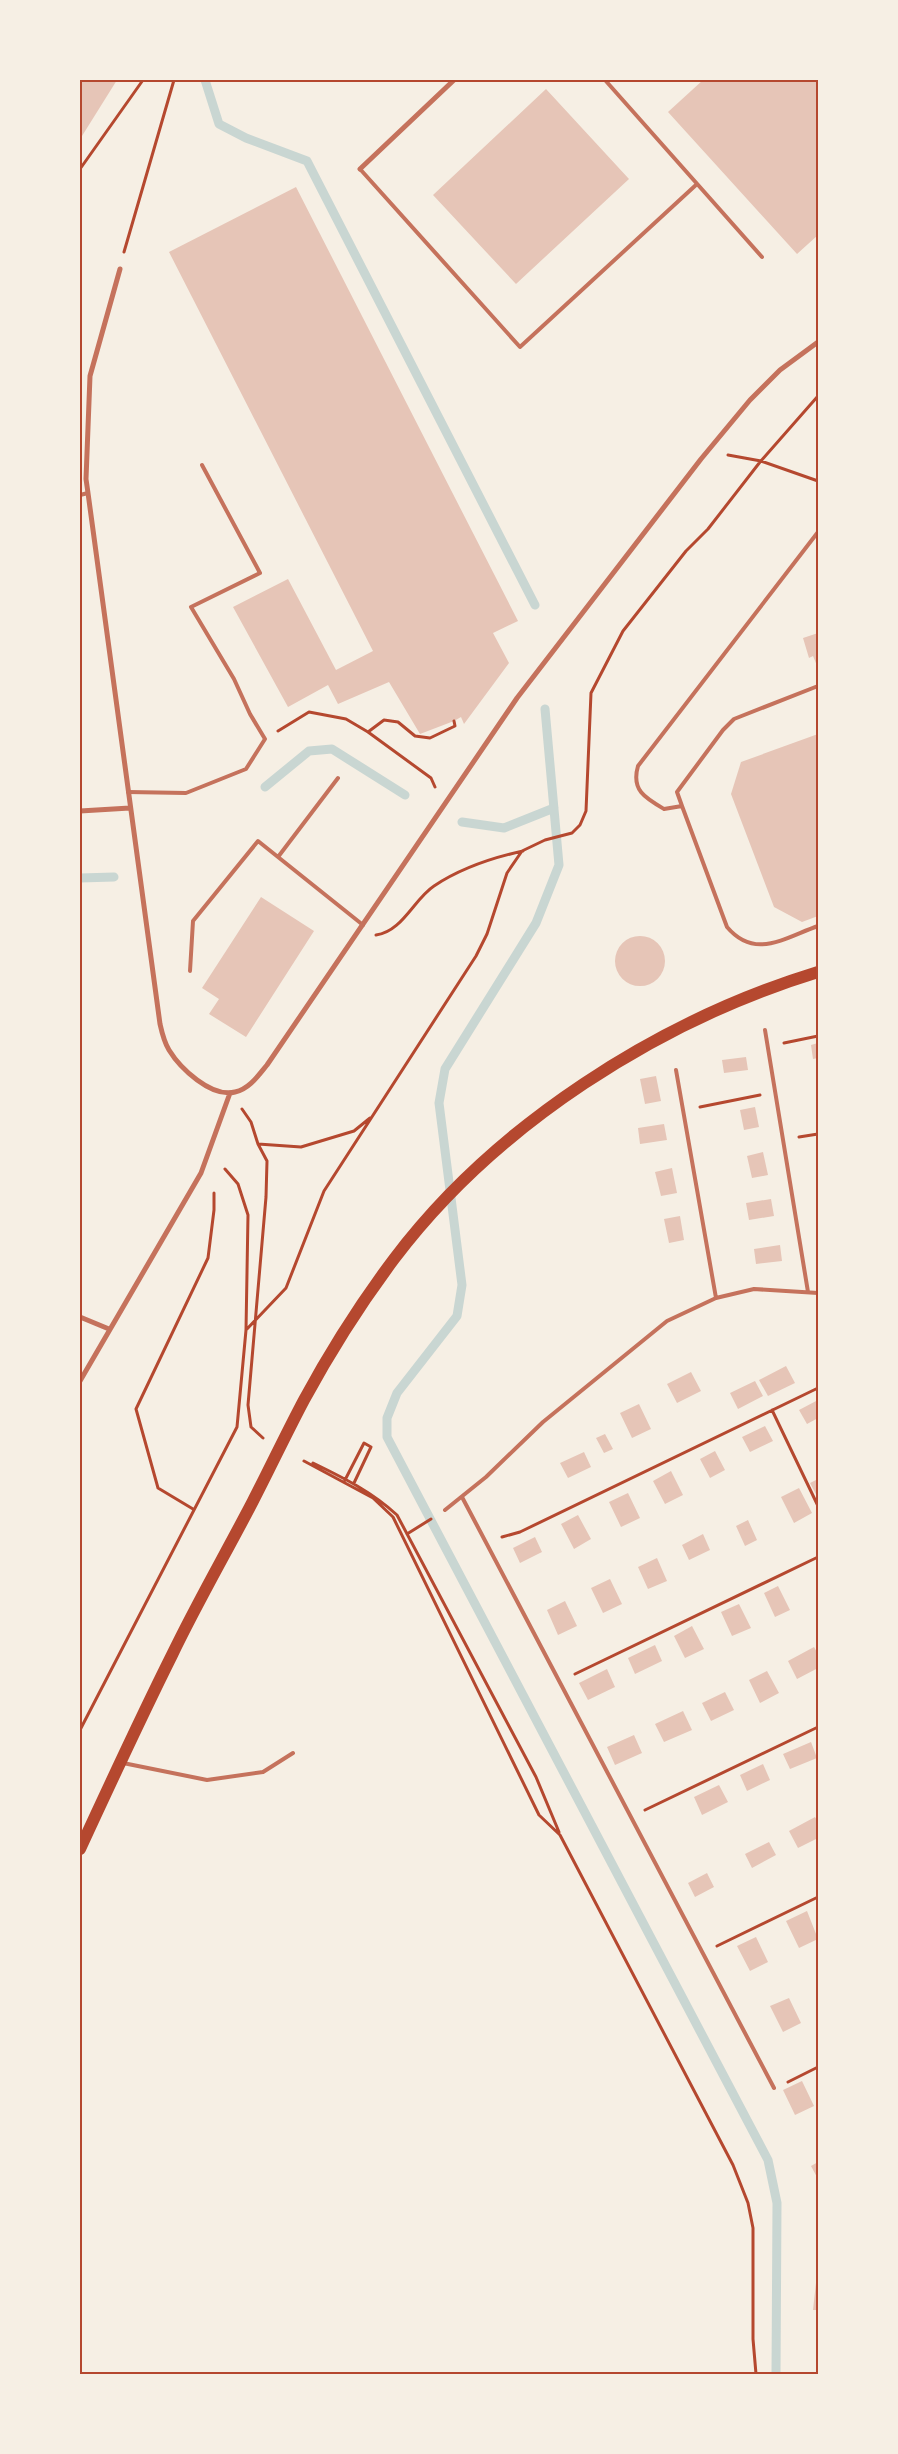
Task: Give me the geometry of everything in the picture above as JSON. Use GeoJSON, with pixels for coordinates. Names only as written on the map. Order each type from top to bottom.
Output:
{"type":"FeatureCollection","features":[{"type":"Feature","properties":{"kind":"main road"},"geometry":{"type":"LineString","coordinates":[[80,1850],[171,1656],[305,1398],[393,1260],[425,1223],[478,1168],[544,1113],[580,1087],[644,1046],[700,1018],[759,991],[818,972]]}},
{"type":"Feature","properties":{"kind":"street"},"geometry":{"type":"LineString","coordinates":[[360,169],[454,80]]}},
{"type":"Feature","properties":{"kind":"street"},"geometry":{"type":"LineString","coordinates":[[120,269],[90,376],[86,480],[130,808],[164,1041],[180,1064],[192,1075],[214,1090],[230,1093],[243,1089],[257,1078],[517,698],[711,448],[750,400],[780,370],[818,342]]}},
{"type":"Feature","properties":{"kind":"street"},"geometry":{"type":"LineString","coordinates":[[80,811],[130,808]]}},
{"type":"Feature","properties":{"kind":"street"},"geometry":{"type":"LineString","coordinates":[[80,1381],[201,1174],[230,1093]]}},
{"type":"Feature","properties":{"kind":"street"},"geometry":{"type":"LineString","coordinates":[[80,1317],[109,1329]]}},
{"type":"Feature","properties":{"kind":"lane"},"geometry":{"type":"LineString","coordinates":[[606,80],[762,257]]}},
{"type":"Feature","properties":{"kind":"lane"},"geometry":{"type":"LineString","coordinates":[[360,169],[520,347],[697,184]]}},
{"type":"Feature","properties":{"kind":"lane"},"geometry":{"type":"LineString","coordinates":[[128,792],[186,793],[246,769],[265,738],[250,714],[234,679],[191,607],[260,574],[202,465]]}},
{"type":"Feature","properties":{"kind":"lane"},"geometry":{"type":"LineString","coordinates":[[80,495],[88,493]]}},
{"type":"Feature","properties":{"kind":"lane"},"geometry":{"type":"LineString","coordinates":[[682,806],[664,809],[648,800],[638,788],[635,777],[638,766],[818,532]]}},
{"type":"Feature","properties":{"kind":"lane"},"geometry":{"type":"LineString","coordinates":[[818,686],[734,720],[723,730],[677,792],[727,927],[737,939],[751,944],[766,945],[818,926]]}},
{"type":"Feature","properties":{"kind":"lane"},"geometry":{"type":"LineString","coordinates":[[278,857],[338,778]]}},
{"type":"Feature","properties":{"kind":"lane"},"geometry":{"type":"LineString","coordinates":[[190,971],[193,921],[258,841],[363,925]]}},
{"type":"Feature","properties":{"kind":"lane"},"geometry":{"type":"LineString","coordinates":[[765,1030],[808,1292]]}},
{"type":"Feature","properties":{"kind":"lane"},"geometry":{"type":"LineString","coordinates":[[676,1070],[716,1298]]}},
{"type":"Feature","properties":{"kind":"lane"},"geometry":{"type":"LineString","coordinates":[[445,1510],[486,1478],[543,1422],[667,1321],[716,1298],[754,1289],[818,1293]]}},
{"type":"Feature","properties":{"kind":"lane"},"geometry":{"type":"LineString","coordinates":[[462,1497],[701,1954],[774,2088]]}},
{"type":"Feature","properties":{"kind":"lane"},"geometry":{"type":"LineString","coordinates":[[120,1762],[207,1780],[263,1772],[293,1753]]}},
{"type":"Feature","properties":{"kind":"path"},"geometry":{"type":"LineString","coordinates":[[80,169],[143,80]]}},
{"type":"Feature","properties":{"kind":"path"},"geometry":{"type":"LineString","coordinates":[[120,269],[174,80]]}},
{"type":"Feature","properties":{"kind":"path"},"geometry":{"type":"LineString","coordinates":[[363,925],[372,936],[382,934],[404,918],[431,887],[462,870],[523,851],[544,840],[572,833],[580,825],[586,811],[591,693],[623,631],[761,461],[818,396]]}},
{"type":"Feature","properties":{"kind":"path"},"geometry":{"type":"LineString","coordinates":[[711,448],[722,454],[761,461],[818,481]]}},
{"type":"Feature","properties":{"kind":"path"},"geometry":{"type":"LineString","coordinates":[[265,738],[309,712],[346,719],[368,732],[431,778],[444,805]]}},
{"type":"Feature","properties":{"kind":"path"},"geometry":{"type":"LineString","coordinates":[[368,732],[384,720],[398,722],[415,736],[430,738],[455,726],[454,722]]}},
{"type":"Feature","properties":{"kind":"path"},"geometry":{"type":"LineString","coordinates":[[246,1330],[286,1288],[324,1191],[476,956],[487,934],[507,873],[523,851]]}},
{"type":"Feature","properties":{"kind":"path"},"geometry":{"type":"LineString","coordinates":[[768,1047],[818,1036]]}},
{"type":"Feature","properties":{"kind":"path"},"geometry":{"type":"LineString","coordinates":[[683,1111],[775,1092]]}},
{"type":"Feature","properties":{"kind":"path"},"geometry":{"type":"LineString","coordinates":[[230,1093],[251,1122],[258,1144],[267,1161],[266,1198],[248,1405],[251,1427],[266,1440]]}},
{"type":"Feature","properties":{"kind":"path"},"geometry":{"type":"LineString","coordinates":[[258,1144],[301,1147],[354,1131],[372,1117]]}},
{"type":"Feature","properties":{"kind":"path"},"geometry":{"type":"LineString","coordinates":[[80,1730],[236,1427],[246,1330],[248,1215],[238,1184],[225,1169]]}},
{"type":"Feature","properties":{"kind":"path"},"geometry":{"type":"LineString","coordinates":[[193,1509],[158,1488],[136,1409],[208,1258],[214,1210],[214,1192]]}},
{"type":"Feature","properties":{"kind":"path"},"geometry":{"type":"LineString","coordinates":[[485,1541],[520,1532],[818,1388]]}},
{"type":"Feature","properties":{"kind":"path"},"geometry":{"type":"LineString","coordinates":[[772,1410],[818,1506]]}},
{"type":"Feature","properties":{"kind":"path"},"geometry":{"type":"LineString","coordinates":[[344,1482],[364,1443],[371,1446],[354,1483]]}},
{"type":"Feature","properties":{"kind":"path"},"geometry":{"type":"LineString","coordinates":[[297,1456],[354,1483],[379,1498],[397,1515],[536,1777],[560,1835],[733,2165],[748,2203],[752,2228],[753,2339],[756,2374]]}},
{"type":"Feature","properties":{"kind":"path"},"geometry":{"type":"LineString","coordinates":[[304,1461],[373,1498],[393,1516],[404,1535],[539,1815],[560,1835]]}},
{"type":"Feature","properties":{"kind":"path"},"geometry":{"type":"LineString","coordinates":[[404,1535],[422,1525]]}},
{"type":"Feature","properties":{"kind":"path"},"geometry":{"type":"LineString","coordinates":[[558,1682],[818,1557]]}},
{"type":"Feature","properties":{"kind":"path"},"geometry":{"type":"LineString","coordinates":[[630,1817],[818,1727]]}},
{"type":"Feature","properties":{"kind":"path"},"geometry":{"type":"LineString","coordinates":[[701,1954],[818,1897]]}},
{"type":"Feature","properties":{"kind":"path"},"geometry":{"type":"LineString","coordinates":[[774,2088],[818,2067]]}},
{"type":"Feature","properties":{"kind":"building"},"geometry":{"type":"Polygon","coordinates":[[[80,80],[117,80],[82,136],[80,135],[80,80]]]}},
{"type":"Feature","properties":{"kind":"building"},"geometry":{"type":"Polygon","coordinates":[[[703,80],[818,80],[818,235],[797,254],[668,112],[703,80]]]}},
{"type":"Feature","properties":{"kind":"building"},"geometry":{"type":"Polygon","coordinates":[[[546,89],[629,179],[516,284],[433,195],[546,89]]]}},
{"type":"Feature","properties":{"kind":"building"},"geometry":{"type":"Polygon","coordinates":[[[296,187],[518,621],[493,633],[509,663],[464,724],[461,717],[420,734],[389,682],[338,704],[328,685],[288,707],[233,607],[288,579],[336,670],[373,651],[169,252],[296,187]]]}},
{"type":"Feature","properties":{"kind":"building"},"geometry":{"type":"Polygon","coordinates":[[[818,633],[818,668],[813,656],[809,658],[803,638],[818,633]]]}},
{"type":"Feature","properties":{"kind":"building"},"geometry":{"type":"Polygon","coordinates":[[[818,734],[818,916],[802,922],[774,907],[731,794],[741,762],[818,734]]]}},
{"type":"Feature","properties":{"kind":"building"},"geometry":{"type":"Polygon","coordinates":[[[261,897],[314,931],[246,1037],[209,1014],[219,999],[202,988],[261,897]]]}},
{"type":"Feature","properties":{"kind":"building"},"geometry":{"type":"Polygon","coordinates":[[[640,936],[649,938],[660,947],[665,961],[663,970],[654,981],[640,986],[631,984],[620,975],[615,961],[617,952],[626,941],[640,936]]]}},
{"type":"Feature","properties":{"kind":"building"},"geometry":{"type":"Polygon","coordinates":[[[818,1043],[818,1058],[813,1059],[811,1045],[818,1043]]]}},
{"type":"Feature","properties":{"kind":"building"},"geometry":{"type":"Polygon","coordinates":[[[746,1057],[748,1070],[724,1073],[722,1060],[746,1057]]]}},
{"type":"Feature","properties":{"kind":"building"},"geometry":{"type":"Polygon","coordinates":[[[656,1076],[661,1101],[645,1104],[640,1079],[656,1076]]]}},
{"type":"Feature","properties":{"kind":"building"},"geometry":{"type":"Polygon","coordinates":[[[755,1107],[759,1127],[744,1130],[740,1110],[755,1107]]]}},
{"type":"Feature","properties":{"kind":"building"},"geometry":{"type":"Polygon","coordinates":[[[664,1124],[667,1140],[640,1144],[638,1128],[664,1124]]]}},
{"type":"Feature","properties":{"kind":"building"},"geometry":{"type":"Polygon","coordinates":[[[763,1152],[768,1175],[752,1178],[747,1156],[763,1152]]]}},
{"type":"Feature","properties":{"kind":"building"},"geometry":{"type":"Polygon","coordinates":[[[672,1168],[677,1193],[661,1196],[655,1172],[672,1168]]]}},
{"type":"Feature","properties":{"kind":"building"},"geometry":{"type":"Polygon","coordinates":[[[771,1199],[774,1216],[749,1220],[746,1203],[771,1199]]]}},
{"type":"Feature","properties":{"kind":"building"},"geometry":{"type":"Polygon","coordinates":[[[680,1216],[684,1240],[669,1243],[664,1219],[680,1216]]]}},
{"type":"Feature","properties":{"kind":"building"},"geometry":{"type":"Polygon","coordinates":[[[780,1245],[782,1261],[756,1264],[754,1249],[780,1245]]]}},
{"type":"Feature","properties":{"kind":"building"},"geometry":{"type":"Polygon","coordinates":[[[786,1366],[795,1383],[768,1396],[759,1380],[786,1366]]]}},
{"type":"Feature","properties":{"kind":"building"},"geometry":{"type":"Polygon","coordinates":[[[691,1372],[701,1391],[677,1403],[667,1384],[691,1372]]]}},
{"type":"Feature","properties":{"kind":"building"},"geometry":{"type":"Polygon","coordinates":[[[755,1381],[763,1396],[738,1409],[730,1393],[755,1381]]]}},
{"type":"Feature","properties":{"kind":"building"},"geometry":{"type":"Polygon","coordinates":[[[818,1400],[818,1418],[807,1424],[799,1410],[818,1400]]]}},
{"type":"Feature","properties":{"kind":"building"},"geometry":{"type":"Polygon","coordinates":[[[639,1404],[651,1429],[632,1438],[620,1413],[639,1404]]]}},
{"type":"Feature","properties":{"kind":"building"},"geometry":{"type":"Polygon","coordinates":[[[765,1426],[773,1441],[750,1452],[742,1437],[765,1426]]]}},
{"type":"Feature","properties":{"kind":"building"},"geometry":{"type":"Polygon","coordinates":[[[605,1434],[613,1449],[604,1453],[596,1438],[605,1434]]]}},
{"type":"Feature","properties":{"kind":"building"},"geometry":{"type":"Polygon","coordinates":[[[715,1451],[725,1470],[710,1478],[700,1459],[715,1451]]]}},
{"type":"Feature","properties":{"kind":"building"},"geometry":{"type":"Polygon","coordinates":[[[584,1452],[591,1467],[568,1478],[560,1463],[584,1452]]]}},
{"type":"Feature","properties":{"kind":"building"},"geometry":{"type":"Polygon","coordinates":[[[671,1471],[683,1495],[665,1504],[653,1481],[671,1471]]]}},
{"type":"Feature","properties":{"kind":"building"},"geometry":{"type":"Polygon","coordinates":[[[818,1479],[818,1498],[810,1483],[818,1479]]]}},
{"type":"Feature","properties":{"kind":"building"},"geometry":{"type":"Polygon","coordinates":[[[799,1488],[812,1513],[794,1523],[781,1497],[799,1488]]]}},
{"type":"Feature","properties":{"kind":"building"},"geometry":{"type":"Polygon","coordinates":[[[628,1493],[640,1518],[621,1527],[609,1502],[628,1493]]]}},
{"type":"Feature","properties":{"kind":"building"},"geometry":{"type":"Polygon","coordinates":[[[578,1515],[591,1539],[574,1549],[561,1524],[578,1515]]]}},
{"type":"Feature","properties":{"kind":"building"},"geometry":{"type":"Polygon","coordinates":[[[748,1520],[757,1540],[745,1546],[736,1526],[748,1520]]]}},
{"type":"Feature","properties":{"kind":"building"},"geometry":{"type":"Polygon","coordinates":[[[703,1534],[710,1550],[689,1560],[682,1545],[703,1534]]]}},
{"type":"Feature","properties":{"kind":"building"},"geometry":{"type":"Polygon","coordinates":[[[535,1537],[542,1552],[520,1563],[513,1548],[535,1537]]]}},
{"type":"Feature","properties":{"kind":"building"},"geometry":{"type":"Polygon","coordinates":[[[657,1558],[667,1581],[648,1589],[638,1567],[657,1558]]]}},
{"type":"Feature","properties":{"kind":"building"},"geometry":{"type":"Polygon","coordinates":[[[610,1579],[622,1604],[603,1613],[591,1588],[610,1579]]]}},
{"type":"Feature","properties":{"kind":"building"},"geometry":{"type":"Polygon","coordinates":[[[778,1586],[790,1610],[775,1617],[764,1593],[778,1586]]]}},
{"type":"Feature","properties":{"kind":"building"},"geometry":{"type":"Polygon","coordinates":[[[565,1601],[577,1626],[558,1635],[547,1610],[565,1601]]]}},
{"type":"Feature","properties":{"kind":"building"},"geometry":{"type":"Polygon","coordinates":[[[739,1604],[751,1628],[732,1636],[721,1612],[739,1604]]]}},
{"type":"Feature","properties":{"kind":"building"},"geometry":{"type":"Polygon","coordinates":[[[692,1626],[704,1649],[685,1658],[674,1636],[692,1626]]]}},
{"type":"Feature","properties":{"kind":"building"},"geometry":{"type":"Polygon","coordinates":[[[655,1645],[662,1661],[635,1674],[628,1658],[655,1645]]]}},
{"type":"Feature","properties":{"kind":"building"},"geometry":{"type":"Polygon","coordinates":[[[814,1647],[818,1654],[818,1668],[797,1679],[788,1661],[814,1647]]]}},
{"type":"Feature","properties":{"kind":"building"},"geometry":{"type":"Polygon","coordinates":[[[607,1669],[615,1687],[588,1700],[579,1683],[607,1669]]]}},
{"type":"Feature","properties":{"kind":"building"},"geometry":{"type":"Polygon","coordinates":[[[767,1671],[779,1693],[760,1703],[749,1680],[767,1671]]]}},
{"type":"Feature","properties":{"kind":"building"},"geometry":{"type":"Polygon","coordinates":[[[725,1692],[734,1710],[711,1721],[702,1703],[725,1692]]]}},
{"type":"Feature","properties":{"kind":"building"},"geometry":{"type":"Polygon","coordinates":[[[683,1711],[692,1730],[664,1742],[655,1724],[683,1711]]]}},
{"type":"Feature","properties":{"kind":"building"},"geometry":{"type":"Polygon","coordinates":[[[634,1735],[642,1753],[615,1765],[607,1747],[634,1735]]]}},
{"type":"Feature","properties":{"kind":"building"},"geometry":{"type":"Polygon","coordinates":[[[811,1742],[817,1758],[790,1769],[783,1754],[811,1742]]]}},
{"type":"Feature","properties":{"kind":"building"},"geometry":{"type":"Polygon","coordinates":[[[763,1764],[770,1780],[747,1791],[740,1775],[763,1764]]]}},
{"type":"Feature","properties":{"kind":"building"},"geometry":{"type":"Polygon","coordinates":[[[719,1785],[728,1802],[702,1815],[694,1797],[719,1785]]]}},
{"type":"Feature","properties":{"kind":"building"},"geometry":{"type":"Polygon","coordinates":[[[815,1817],[818,1822],[818,1838],[798,1848],[789,1831],[815,1817]]]}},
{"type":"Feature","properties":{"kind":"building"},"geometry":{"type":"Polygon","coordinates":[[[769,1842],[776,1855],[752,1868],[745,1854],[769,1842]]]}},
{"type":"Feature","properties":{"kind":"building"},"geometry":{"type":"Polygon","coordinates":[[[707,1873],[714,1887],[695,1897],[688,1883],[707,1873]]]}},
{"type":"Feature","properties":{"kind":"building"},"geometry":{"type":"Polygon","coordinates":[[[807,1911],[818,1939],[799,1948],[786,1921],[807,1911]]]}},
{"type":"Feature","properties":{"kind":"building"},"geometry":{"type":"Polygon","coordinates":[[[756,1937],[768,1962],[750,1971],[737,1946],[756,1937]]]}},
{"type":"Feature","properties":{"kind":"building"},"geometry":{"type":"Polygon","coordinates":[[[789,1998],[801,2023],[783,2032],[770,2006],[789,1998]]]}},
{"type":"Feature","properties":{"kind":"building"},"geometry":{"type":"Polygon","coordinates":[[[802,2081],[814,2106],[795,2115],[783,2090],[802,2081]]]}},
{"type":"Feature","properties":{"kind":"building"},"geometry":{"type":"Polygon","coordinates":[[[818,2162],[818,2179],[811,2166],[818,2162]]]}},
{"type":"Feature","properties":{"kind":"building"},"geometry":{"type":"Polygon","coordinates":[[[816,2283],[818,2283],[818,2310],[813,2310],[816,2283]]]}},
{"type":"Feature","properties":{"kind":"waterway"},"geometry":{"type":"LineString","coordinates":[[205,80],[219,124],[246,138],[307,161],[535,605]]}},
{"type":"Feature","properties":{"kind":"waterway"},"geometry":{"type":"LineString","coordinates":[[545,709],[559,865],[536,923],[445,1069],[439,1103],[462,1285],[457,1316],[397,1393],[387,1418],[387,1437],[768,2160],[777,2203],[776,2374]]}},
{"type":"Feature","properties":{"kind":"waterway"},"geometry":{"type":"LineString","coordinates":[[265,787],[309,751],[332,749],[405,795]]}},
{"type":"Feature","properties":{"kind":"waterway"},"geometry":{"type":"LineString","coordinates":[[462,822],[504,828],[554,808]]}},
{"type":"Feature","properties":{"kind":"waterway"},"geometry":{"type":"LineString","coordinates":[[80,878],[114,877]]}}]}
